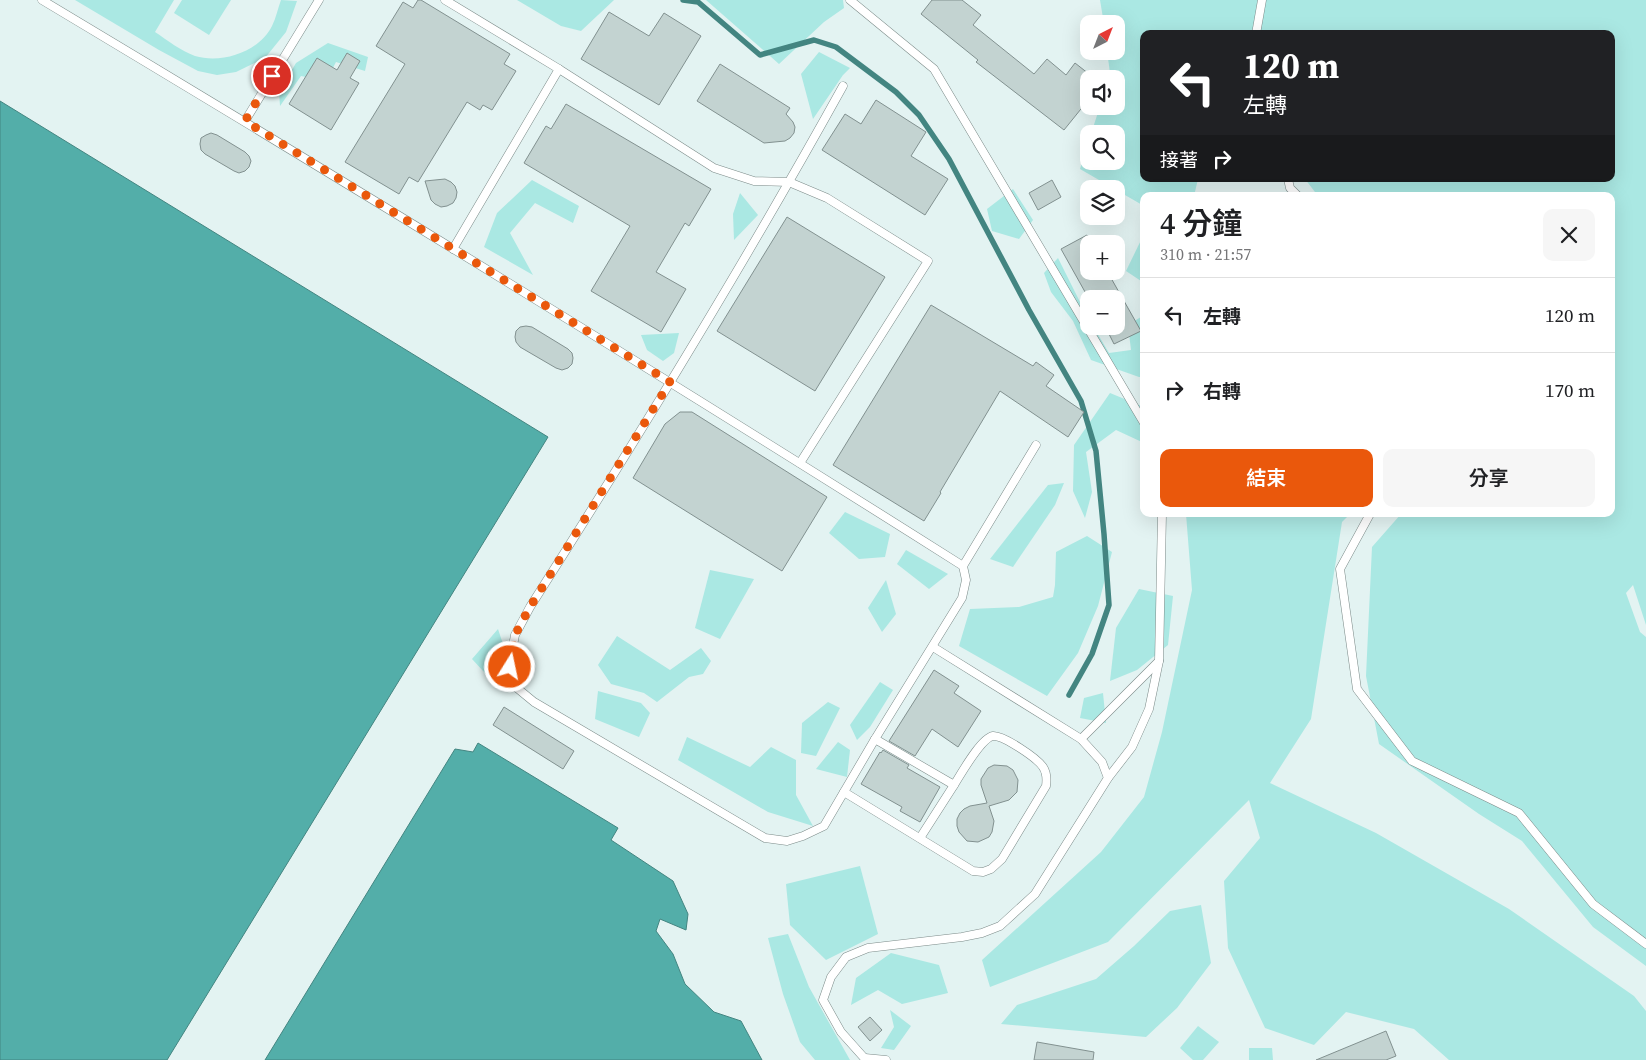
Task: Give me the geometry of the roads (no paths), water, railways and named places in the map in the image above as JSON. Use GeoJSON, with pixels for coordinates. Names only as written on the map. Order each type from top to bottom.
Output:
{"type":"FeatureCollection","features":[{"type":"Feature","properties":{"kind":"lane"},"geometry":{"type":"LineString","coordinates":[[42,0],[245,121],[670,382],[963,566]]}},
{"type":"Feature","properties":{"kind":"lane"},"geometry":{"type":"LineString","coordinates":[[245,121],[319,0]]}},
{"type":"Feature","properties":{"kind":"lane"},"geometry":{"type":"LineString","coordinates":[[445,0],[559,69],[714,168],[754,181],[790,182],[827,198],[928,260],[800,463]]}},
{"type":"Feature","properties":{"kind":"lane"},"geometry":{"type":"LineString","coordinates":[[850,0],[934,69],[1140,416]]}},
{"type":"Feature","properties":{"kind":"lane"},"geometry":{"type":"LineString","coordinates":[[1257,30],[1262,0]]}},
{"type":"Feature","properties":{"kind":"lane"},"geometry":{"type":"LineString","coordinates":[[453,249],[559,69]]}},
{"type":"Feature","properties":{"kind":"lane"},"geometry":{"type":"LineString","coordinates":[[843,86],[790,182],[670,382],[530,607],[515,635],[510,667],[517,688],[534,702],[765,838],[787,840],[803,836],[824,826],[875,739],[933,647],[962,598],[966,580],[963,566],[1036,445]]}},
{"type":"Feature","properties":{"kind":"lane"},"geometry":{"type":"LineString","coordinates":[[886,1060],[866,1059],[841,1032],[823,1000],[831,977],[846,957],[868,948],[962,937],[982,933],[1000,926],[1035,894],[1108,778],[1132,747],[1148,709],[1158,661],[1162,517]]}},
{"type":"Feature","properties":{"kind":"lane"},"geometry":{"type":"LineString","coordinates":[[1368,517],[1340,569],[1357,689],[1412,761],[1519,813],[1592,904],[1646,944]]}},
{"type":"Feature","properties":{"kind":"lane"},"geometry":{"type":"LineString","coordinates":[[933,647],[1081,739],[1102,762],[1108,778]]}},
{"type":"Feature","properties":{"kind":"lane"},"geometry":{"type":"LineString","coordinates":[[1081,739],[1158,661]]}},
{"type":"Feature","properties":{"kind":"lane"},"geometry":{"type":"LineString","coordinates":[[844,792],[973,871],[984,872],[991,869],[1002,859],[1042,794],[1046,786],[1047,776],[1043,767],[1034,758],[1003,738],[993,736],[986,740],[920,838]]}},
{"type":"Feature","properties":{"kind":"lane"},"geometry":{"type":"LineString","coordinates":[[875,739],[954,785]]}},
{"type":"Feature","properties":{"kind":"waterway"},"geometry":{"type":"LineString","coordinates":[[683,0],[698,2],[760,55],[814,40],[836,47],[896,92],[919,115],[949,159],[1029,310],[1081,401],[1096,451],[1109,605],[1092,654],[1069,695]]}}]}
